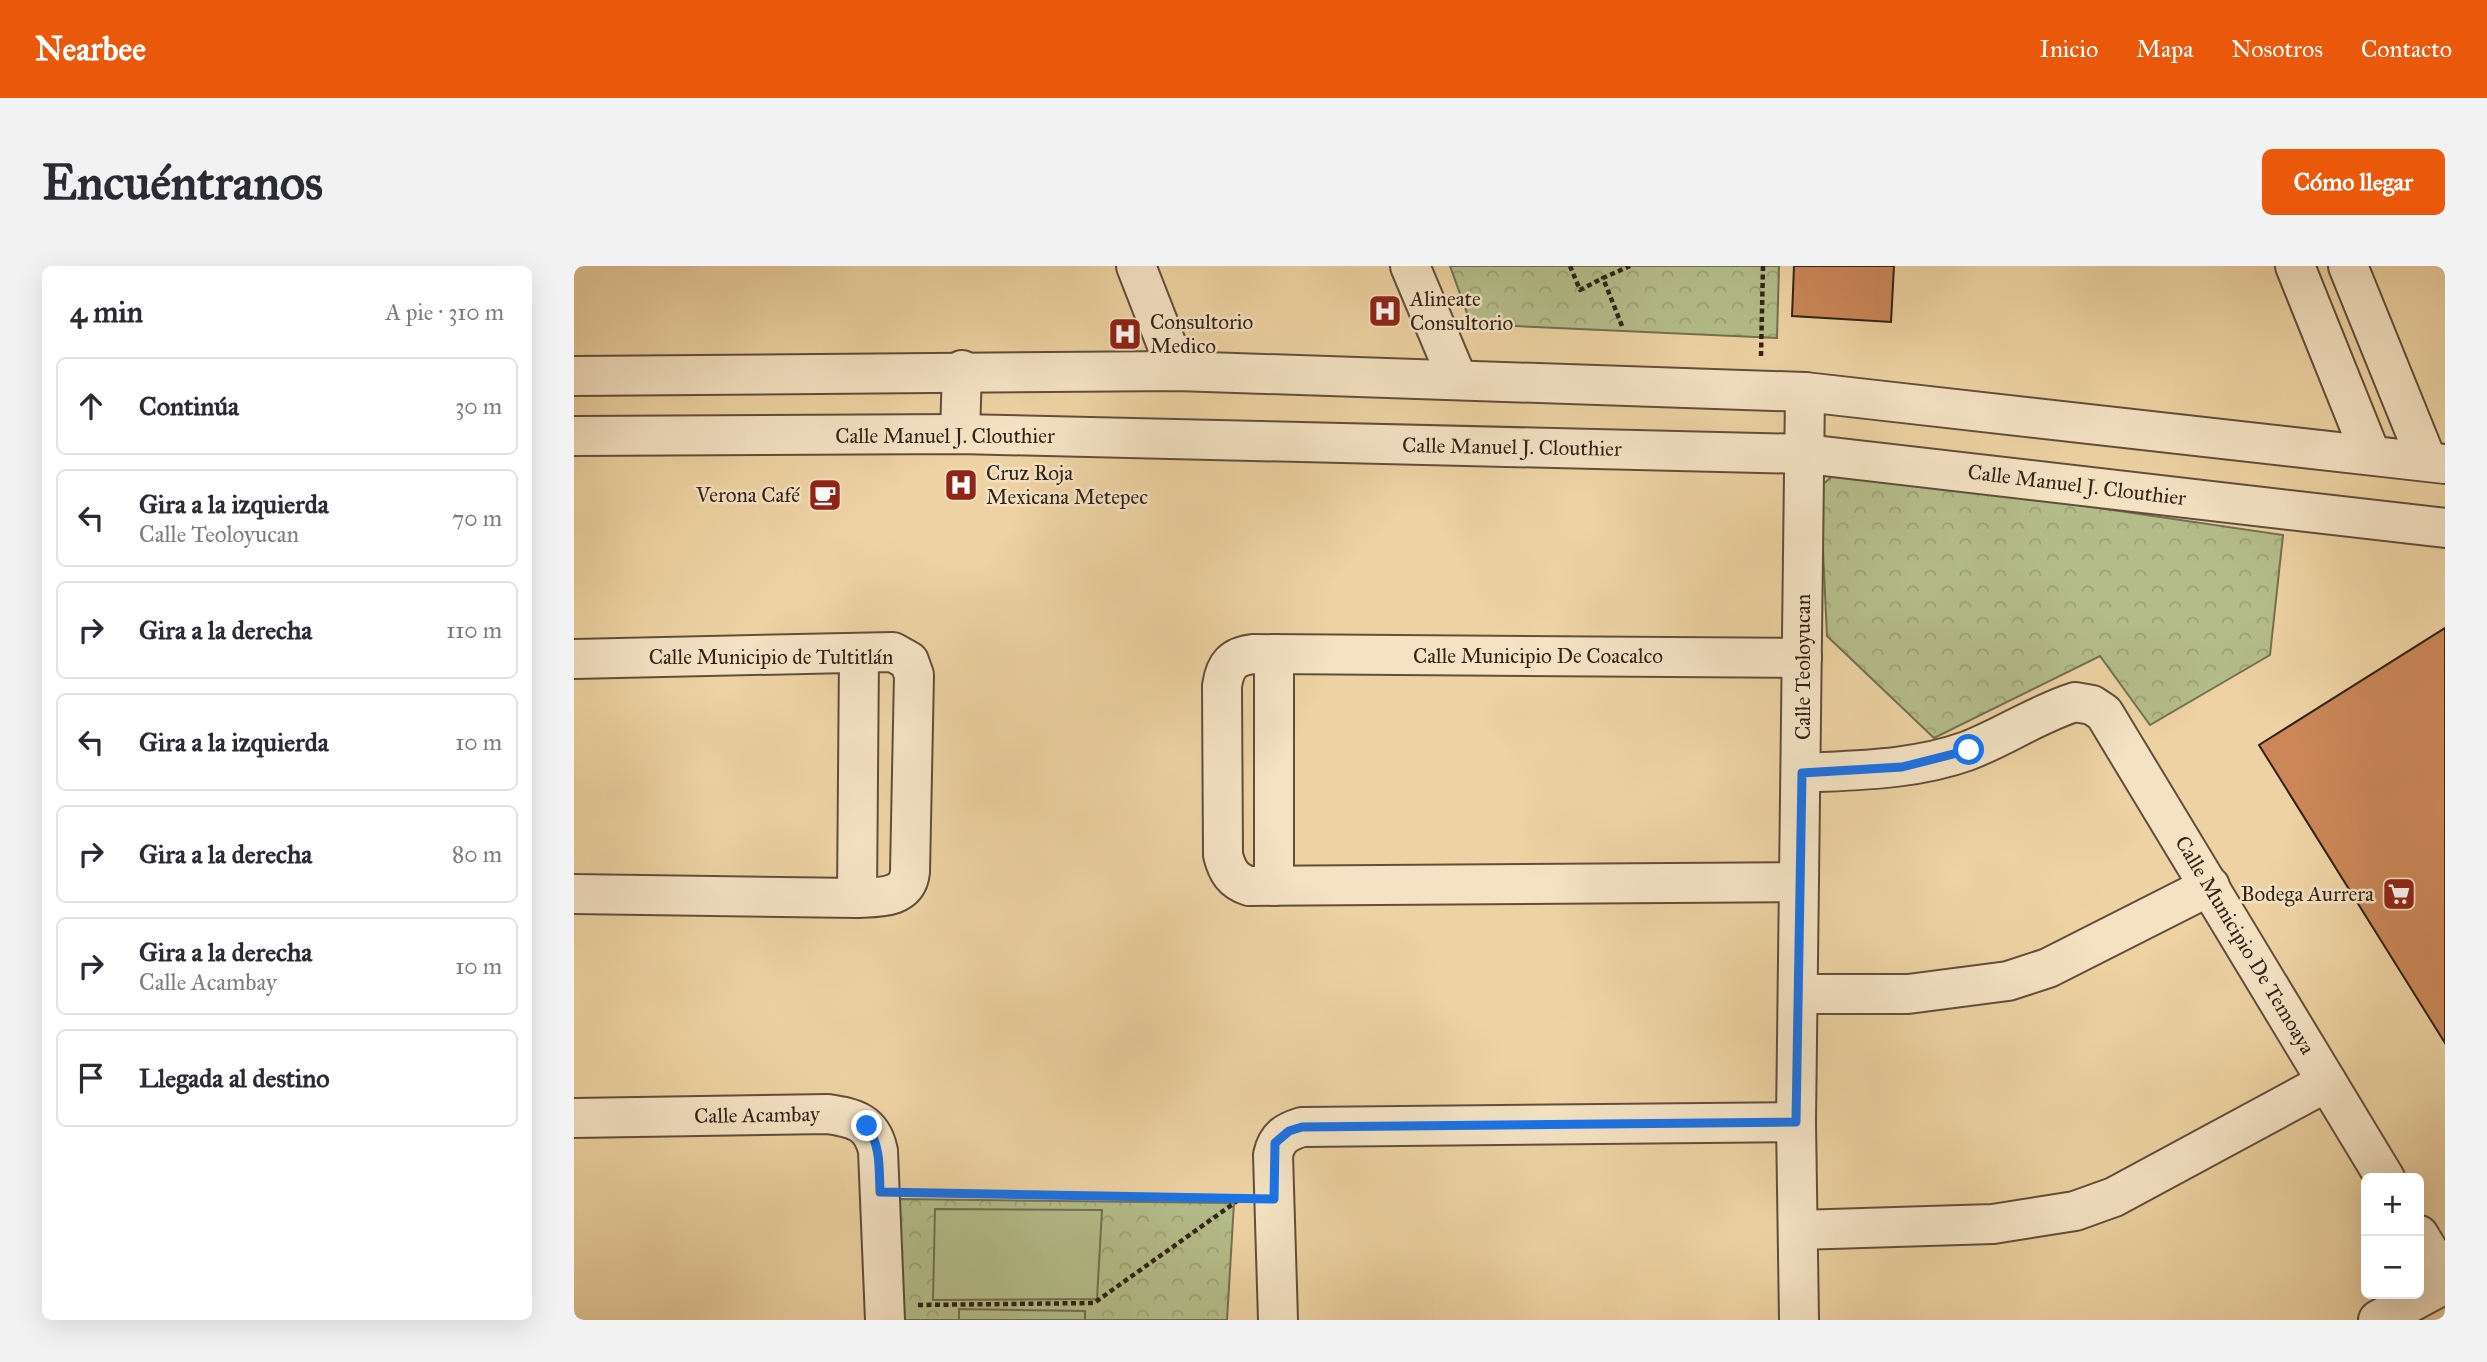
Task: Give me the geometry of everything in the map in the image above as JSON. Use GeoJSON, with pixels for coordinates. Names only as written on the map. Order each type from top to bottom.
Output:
{"type":"FeatureCollection","features":[{"type":"Feature","properties":{"kind":"street"},"geometry":{"type":"LineString","coordinates":[[1136,266],[1178,371]]}},
{"type":"Feature","properties":{"kind":"street"},"geometry":{"type":"LineString","coordinates":[[1410,266],[1457,379]]}},
{"type":"Feature","properties":{"kind":"street"},"geometry":{"type":"LineString","coordinates":[[2295,266],[2371,455]]}},
{"type":"Feature","properties":{"kind":"street"},"geometry":{"type":"LineString","coordinates":[[2348,266],[2436,462]]}},
{"type":"Feature","properties":{"kind":"street"},"geometry":{"type":"LineString","coordinates":[[960,434],[962,370]]}},
{"type":"Feature","properties":{"kind":"street"},"geometry":{"type":"LineString","coordinates":[[574,376],[962,370],[1178,371],[1805,392],[2436,462]]}},
{"type":"Feature","properties":{"kind":"street","name":"Calle Teoloyucan"},"geometry":{"type":"LineString","coordinates":[[1799,1320],[1796,1122],[1800,994],[1798,882],[1802,773],[1805,392]]}},
{"type":"Feature","properties":{"kind":"street","name":"Calle Manuel J. Clouthier"},"geometry":{"type":"LineString","coordinates":[[574,436],[960,434],[1806,454],[2445,528]]}},
{"type":"Feature","properties":{"kind":"street","name":"Calle Municipio de Tultitlán"},"geometry":{"type":"LineString","coordinates":[[574,659],[893,652],[909,661],[914,675],[909,881],[899,891],[887,896],[858,898],[574,894]]}},
{"type":"Feature","properties":{"kind":"street"},"geometry":{"type":"LineString","coordinates":[[858,898],[859,654]]}},
{"type":"Feature","properties":{"kind":"street"},"geometry":{"type":"LineString","coordinates":[[1274,654],[1274,886]]}},
{"type":"Feature","properties":{"kind":"street","name":"Calle Municipio De Coacalco"},"geometry":{"type":"LineString","coordinates":[[1798,882],[1274,886],[1249,886],[1239,883],[1230,875],[1225,862],[1222,686],[1224,670],[1242,655],[1802,658]]}},
{"type":"Feature","properties":{"kind":"street","name":"Calle Municipio De Temoaya"},"geometry":{"type":"LineString","coordinates":[[1802,773],[1902,767],[1936,761],[1969,750],[2075,702],[2092,705],[2104,713],[2382,1173]]}},
{"type":"Feature","properties":{"kind":"street"},"geometry":{"type":"LineString","coordinates":[[1800,994],[1908,994],[2008,981],[2048,968],[2210,886]]}},
{"type":"Feature","properties":{"kind":"street"},"geometry":{"type":"LineString","coordinates":[[1798,1230],[1993,1224],[2075,1211],[2114,1197],[2327,1082]]}},
{"type":"Feature","properties":{"kind":"street","name":"Calle Acambay"},"geometry":{"type":"LineString","coordinates":[[574,1118],[828,1114],[853,1118],[867,1126],[875,1138],[885,1313]]}},
{"type":"Feature","properties":{"kind":"street"},"geometry":{"type":"LineString","coordinates":[[1278,1320],[1257,1199],[1275,1143],[1289,1131],[1302,1127],[1796,1122]]}},
{"type":"Feature","properties":{"kind":"street"},"geometry":{"type":"LineString","coordinates":[[2420,1236],[2445,1278]]}},
{"type":"Feature","properties":{"kind":"street"},"geometry":{"type":"LineString","coordinates":[[2378,1320],[2445,1284]]}},
{"type":"Feature","properties":{"kind":"path"},"geometry":{"type":"LineString","coordinates":[[1570,266],[1580,290],[1630,266]]}},
{"type":"Feature","properties":{"kind":"path"},"geometry":{"type":"LineString","coordinates":[[1761,391],[1763,266]]}},
{"type":"Feature","properties":{"kind":"path"},"geometry":{"type":"LineString","coordinates":[[1603,278],[1622,326]]}},
{"type":"Feature","properties":{"kind":"path"},"geometry":{"type":"LineString","coordinates":[[880,1192],[1257,1199]]}},
{"type":"Feature","properties":{"kind":"path"},"geometry":{"type":"LineString","coordinates":[[885,1313],[1094,1303],[1257,1199]]}},
{"type":"Feature","properties":{"kind":"green space"},"geometry":{"type":"Polygon","coordinates":[[[1450,266],[1779,266],[1777,338],[1471,324],[1450,266]]]}},
{"type":"Feature","properties":{"kind":"green space"},"geometry":{"type":"Polygon","coordinates":[[[1839,470],[2283,535],[2270,655],[2150,725],[2100,656],[1934,738],[1827,636],[1820,487],[1839,470]]]}},
{"type":"Feature","properties":{"kind":"green space"},"geometry":{"type":"Polygon","coordinates":[[[899,1199],[1234,1203],[1227,1320],[895,1320],[899,1199]]]}},
{"type":"Feature","properties":{"kind":"green space"},"geometry":{"type":"Polygon","coordinates":[[[935,1209],[1102,1210],[1097,1299],[933,1300],[935,1209]]]}},
{"type":"Feature","properties":{"kind":"green space"},"geometry":{"type":"Polygon","coordinates":[[[959,1309],[1085,1311],[1085,1320],[959,1320],[959,1309]]]}},
{"type":"Feature","properties":{"kind":"building"},"geometry":{"type":"Polygon","coordinates":[[[1794,266],[1894,266],[1891,322],[1792,316],[1794,266]]]}},
{"type":"Feature","properties":{"kind":"building","name":"Bodega Aurrera"},"geometry":{"type":"Polygon","coordinates":[[[2445,628],[2445,1043],[2259,745],[2445,628]]]}},
{"type":"Feature","properties":{"kind":"place","name":"Alineate Consultorio"},"geometry":{"type":"Point","coordinates":[1385,311]}},
{"type":"Feature","properties":{"kind":"place","name":"Consultorio Medico"},"geometry":{"type":"Point","coordinates":[1125,334]}},
{"type":"Feature","properties":{"kind":"place","name":"Cruz Roja Mexicana Metepec"},"geometry":{"type":"Point","coordinates":[961,485]}},
{"type":"Feature","properties":{"kind":"place","name":"Verona Café"},"geometry":{"type":"Point","coordinates":[825,495]}},
{"type":"Feature","properties":{"kind":"place","name":"Bodega Aurrera"},"geometry":{"type":"Point","coordinates":[2399,894]}},
{"type":"Feature","properties":{"kind":"route"},"geometry":{"type":"LineString","coordinates":[[867,1126],[875,1138],[878,1151],[880,1192],[1274,1199],[1275,1143],[1289,1131],[1302,1127],[1796,1122],[1800,994],[1798,882],[1802,773],[1902,767],[1936,761],[1969,750]]}}]}
